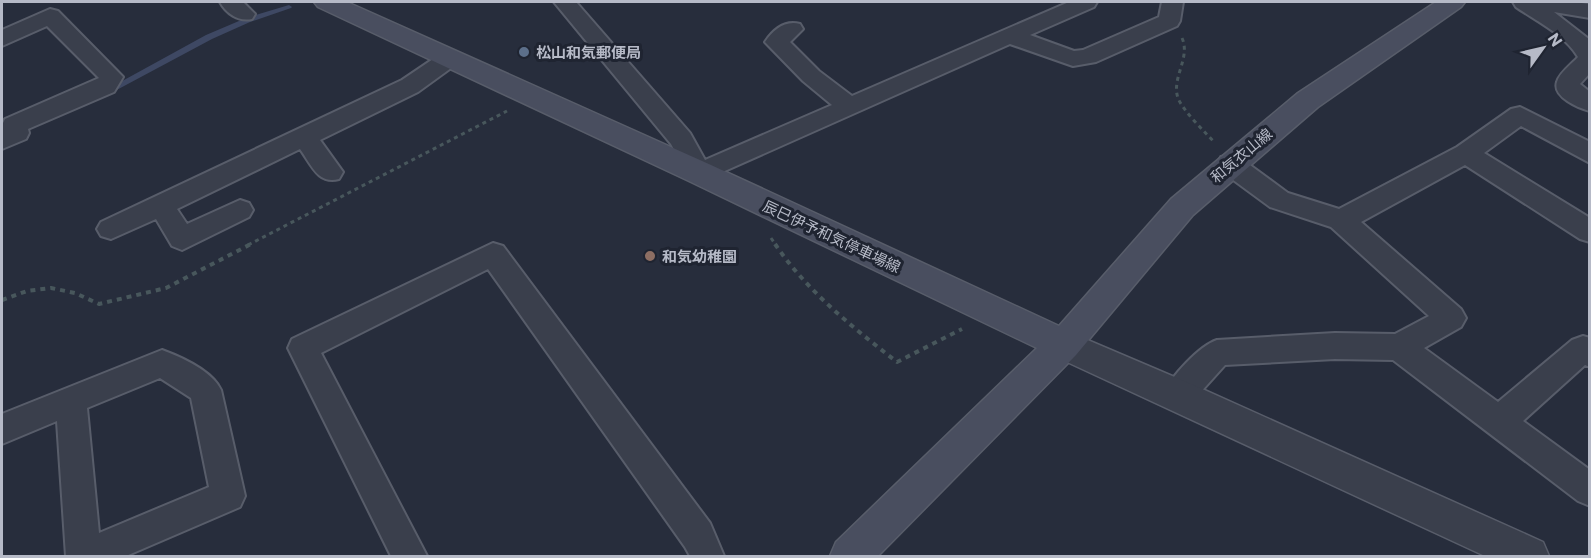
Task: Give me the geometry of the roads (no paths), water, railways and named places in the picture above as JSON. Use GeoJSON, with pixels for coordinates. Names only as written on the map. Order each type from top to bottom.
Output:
{"type":"FeatureCollection","features":[{"type":"Feature","properties":{"kind":"main road","name":"辰巳伊予和気停車場線"},"geometry":{"type":"LineString","coordinates":[[327,2],[769,205],[1064,345]]}},
{"type":"Feature","properties":{"kind":"main road","name":"和気衣山線"},"geometry":{"type":"LineString","coordinates":[[1064,345],[1182,207],[1232,162],[1308,100],[1452,2]]}},
{"type":"Feature","properties":{"kind":"main road"},"geometry":{"type":"LineString","coordinates":[[850,556],[1064,345]]}},
{"type":"Feature","properties":{"kind":"street"},"geometry":{"type":"LineString","coordinates":[[565,2],[681,139],[700,173],[1086,2]]}},
{"type":"Feature","properties":{"kind":"street"},"geometry":{"type":"LineString","coordinates":[[1524,2],[1571,34],[1585,48],[1590,57],[1568,82],[1569,90],[1590,103]]}},
{"type":"Feature","properties":{"kind":"street"},"geometry":{"type":"LineString","coordinates":[[1535,2],[1590,11]]}},
{"type":"Feature","properties":{"kind":"street"},"geometry":{"type":"LineString","coordinates":[[2,39],[57,5],[111,77],[106,86],[6,128]]}},
{"type":"Feature","properties":{"kind":"street"},"geometry":{"type":"LineString","coordinates":[[1009,36],[1073,59],[1088,57],[1170,11]]}},
{"type":"Feature","properties":{"kind":"street"},"geometry":{"type":"LineString","coordinates":[[792,29],[776,42],[811,76],[850,107]]}},
{"type":"Feature","properties":{"kind":"street"},"geometry":{"type":"LineString","coordinates":[[111,229],[410,86],[450,58]]}},
{"type":"Feature","properties":{"kind":"street"},"geometry":{"type":"LineString","coordinates":[[1558,136],[1590,111]]}},
{"type":"Feature","properties":{"kind":"street"},"geometry":{"type":"LineString","coordinates":[[1341,220],[1466,153],[1520,115],[1590,154]]}},
{"type":"Feature","properties":{"kind":"street"},"geometry":{"type":"LineString","coordinates":[[304,137],[330,172]]}},
{"type":"Feature","properties":{"kind":"street"},"geometry":{"type":"LineString","coordinates":[[1466,153],[1590,232]]}},
{"type":"Feature","properties":{"kind":"street"},"geometry":{"type":"LineString","coordinates":[[1178,395],[1217,353],[1335,346],[1399,347],[1451,318],[1341,220],[1280,200],[1232,162]]}},
{"type":"Feature","properties":{"kind":"street"},"geometry":{"type":"LineString","coordinates":[[161,205],[182,239],[240,210]]}},
{"type":"Feature","properties":{"kind":"street"},"geometry":{"type":"LineString","coordinates":[[409,556],[303,348],[493,254],[698,536],[707,556]]}},
{"type":"Feature","properties":{"kind":"street"},"geometry":{"type":"LineString","coordinates":[[1064,345],[1529,556]]}},
{"type":"Feature","properties":{"kind":"street"},"geometry":{"type":"LineString","coordinates":[[1399,347],[1590,490]]}},
{"type":"Feature","properties":{"kind":"street"},"geometry":{"type":"LineString","coordinates":[[1498,422],[1583,349],[1590,354]]}},
{"type":"Feature","properties":{"kind":"street"},"geometry":{"type":"LineString","coordinates":[[2,429],[71,400],[162,363],[205,390],[228,496],[85,556],[71,400]]}},
{"type":"Feature","properties":{"kind":"waterway"},"geometry":{"type":"LineString","coordinates":[[108,91],[209,37],[248,20],[289,7]]}},
{"type":"Feature","properties":{"kind":"place","name":"松山和気郵便局"},"geometry":{"type":"Point","coordinates":[524,52]}},
{"type":"Feature","properties":{"kind":"place","name":"和気幼稚園"},"geometry":{"type":"Point","coordinates":[650,256]}}]}
